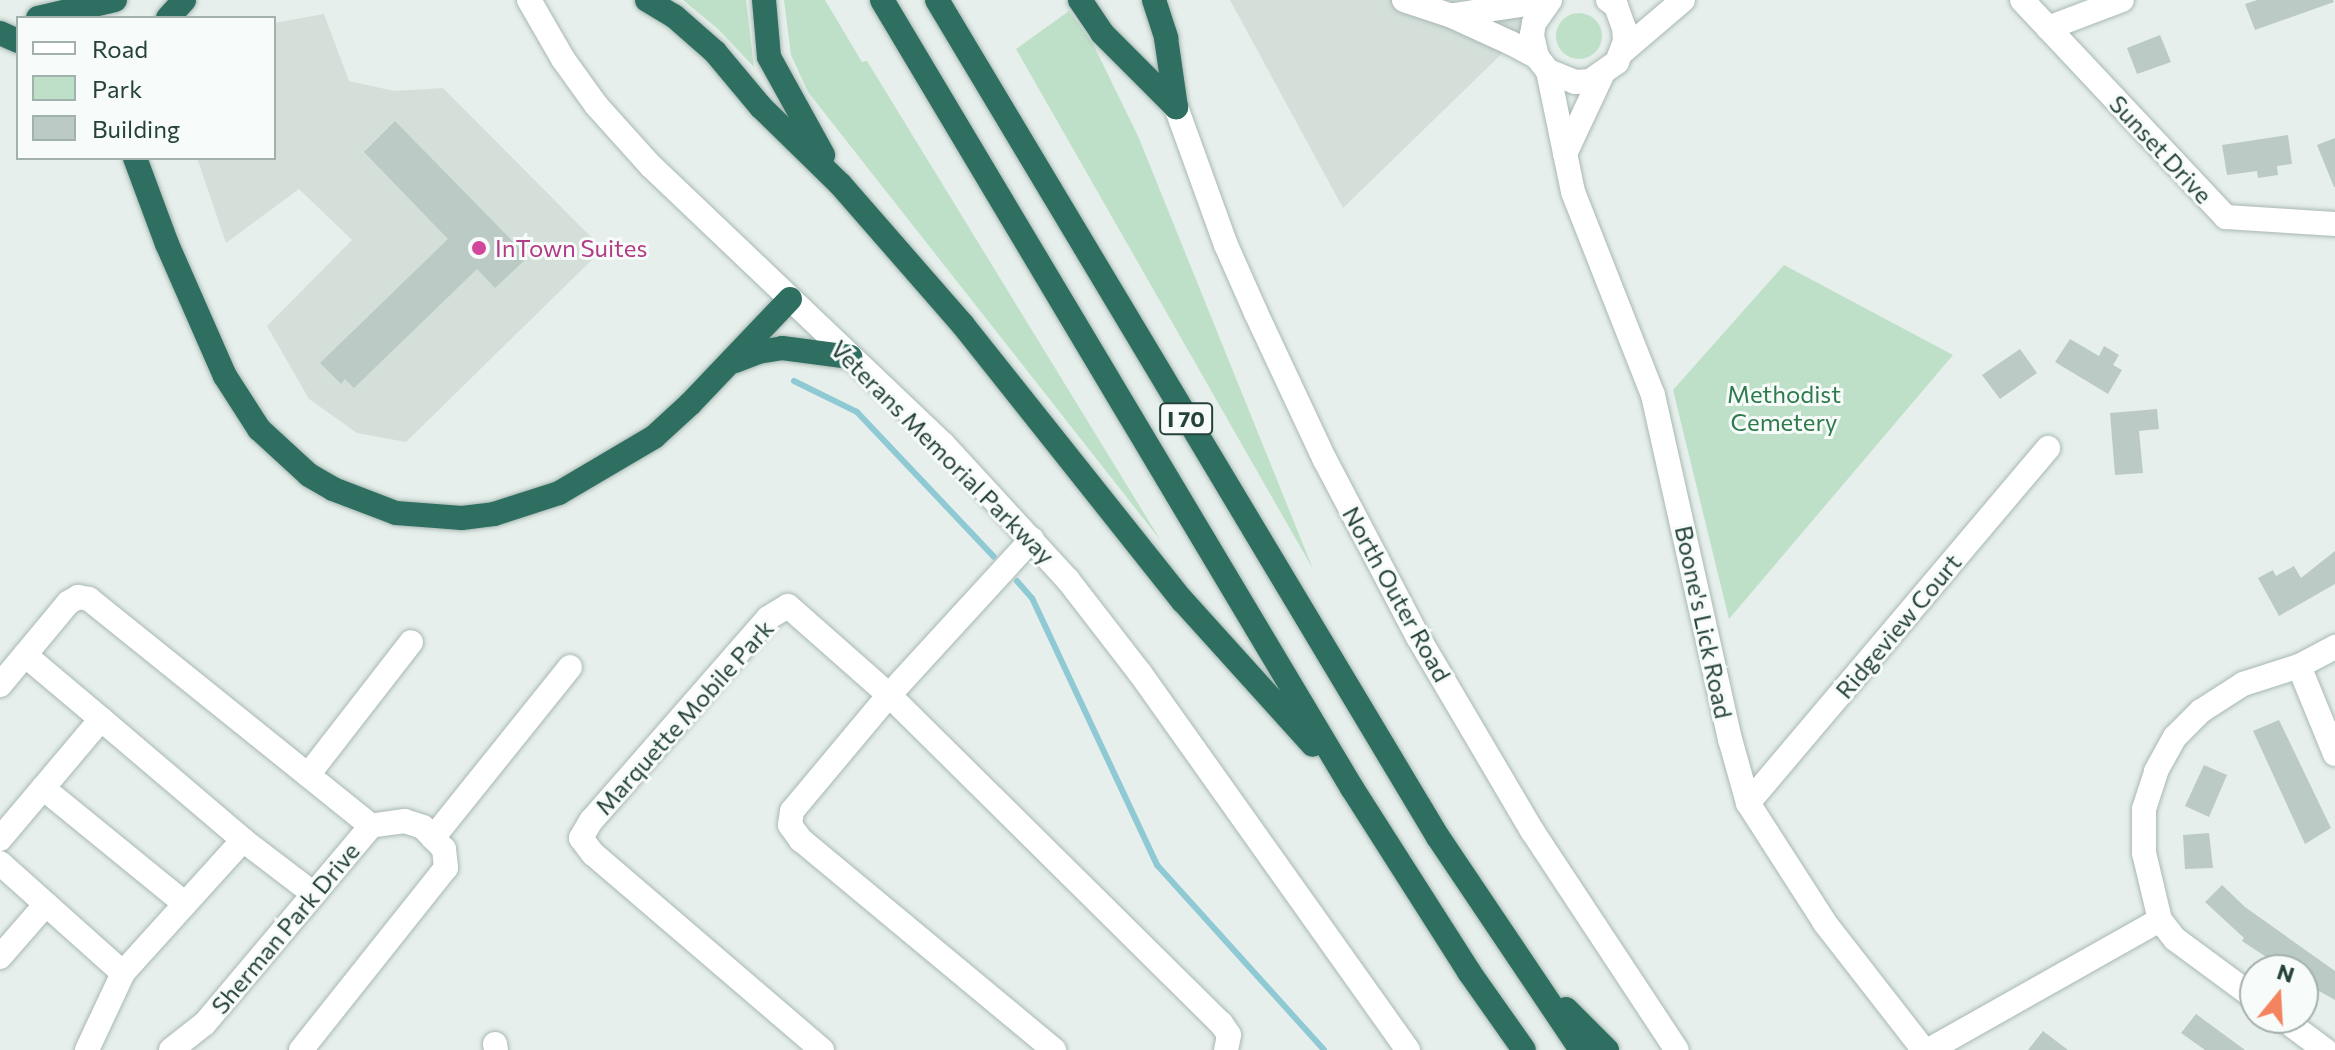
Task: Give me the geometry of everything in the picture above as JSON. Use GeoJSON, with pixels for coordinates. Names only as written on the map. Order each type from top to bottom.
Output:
{"type":"FeatureCollection","features":[{"type":"Feature","properties":{"kind":"highway"},"geometry":{"type":"LineString","coordinates":[[47,16],[115,0]]}},
{"type":"Feature","properties":{"kind":"highway"},"geometry":{"type":"LineString","coordinates":[[170,16],[184,0]]}},
{"type":"Feature","properties":{"kind":"highway"},"geometry":{"type":"LineString","coordinates":[[647,0],[674,16],[715,52],[761,107],[840,184],[963,325],[1182,600],[1352,788]]}},
{"type":"Feature","properties":{"kind":"highway"},"geometry":{"type":"LineString","coordinates":[[764,0],[769,57],[840,184]]}},
{"type":"Feature","properties":{"kind":"highway","name":"I 70"},"geometry":{"type":"LineString","coordinates":[[882,0],[1352,788],[1469,972],[1524,1050]]}},
{"type":"Feature","properties":{"kind":"highway","name":"I 70"},"geometry":{"type":"LineString","coordinates":[[937,0],[1317,640],[1438,837],[1581,1050]]}},
{"type":"Feature","properties":{"kind":"highway"},"geometry":{"type":"LineString","coordinates":[[1080,0],[1102,33],[1176,107]]}},
{"type":"Feature","properties":{"kind":"highway"},"geometry":{"type":"LineString","coordinates":[[1154,0],[1166,38],[1176,107]]}},
{"type":"Feature","properties":{"kind":"highway"},"geometry":{"type":"LineString","coordinates":[[136,160],[167,244],[240,402],[279,451],[321,482],[364,502],[410,515],[462,518],[494,514],[559,493],[654,437],[790,299]]}},
{"type":"Feature","properties":{"kind":"highway"},"geometry":{"type":"LineString","coordinates":[[729,364],[758,352],[782,348],[850,357]]}},
{"type":"Feature","properties":{"kind":"highway"},"geometry":{"type":"LineString","coordinates":[[1517,958],[1607,1050]]}},
{"type":"Feature","properties":{"kind":"street","name":"Veterans Memorial Parkway"},"geometry":{"type":"LineString","coordinates":[[529,0],[563,59],[619,132],[943,444],[1032,539],[1140,673],[1408,1050]]}},
{"type":"Feature","properties":{"kind":"street"},"geometry":{"type":"LineString","coordinates":[[1404,0],[1452,16],[1575,82],[1601,77]]}},
{"type":"Feature","properties":{"kind":"street"},"geometry":{"type":"LineString","coordinates":[[1565,154],[1601,77],[1622,52],[1683,0]]}},
{"type":"Feature","properties":{"kind":"street","name":"Sunset Drive"},"geometry":{"type":"LineString","coordinates":[[2022,0],[2226,217],[2335,224]]}},
{"type":"Feature","properties":{"kind":"street"},"geometry":{"type":"LineString","coordinates":[[2048,28],[2122,0]]}},
{"type":"Feature","properties":{"kind":"street"},"geometry":{"type":"LineString","coordinates":[[1452,16],[1549,1]]}},
{"type":"Feature","properties":{"kind":"street","name":"Boone's Lick Road"},"geometry":{"type":"LineString","coordinates":[[1549,1],[1534,23],[1532,35],[1573,192],[1653,395],[1730,739],[1748,803],[1825,923],[1927,1050]]}},
{"type":"Feature","properties":{"kind":"street"},"geometry":{"type":"LineString","coordinates":[[1616,1],[1624,28],[1622,52]]}},
{"type":"Feature","properties":{"kind":"street","name":"North Outer Road"},"geometry":{"type":"LineString","coordinates":[[1176,107],[1226,245],[1256,313],[1325,460],[1418,637],[1533,832],[1677,1050]]}},
{"type":"Feature","properties":{"kind":"street","name":"Ridgeview Court"},"geometry":{"type":"LineString","coordinates":[[1748,803],[2048,448]]}},
{"type":"Feature","properties":{"kind":"street"},"geometry":{"type":"LineString","coordinates":[[1032,539],[889,695],[792,811],[790,825],[801,840],[1054,1050]]}},
{"type":"Feature","properties":{"kind":"street","name":"Sherman Park Drive"},"geometry":{"type":"LineString","coordinates":[[0,685],[68,603],[78,597],[89,599],[371,826],[204,1024],[171,1050]]}},
{"type":"Feature","properties":{"kind":"street","name":"Marquette Mobile Park"},"geometry":{"type":"LineString","coordinates":[[822,1050],[593,854],[581,838],[591,821],[768,618],[788,606],[889,695],[1221,1023],[1229,1035],[1226,1050]]}},
{"type":"Feature","properties":{"kind":"street"},"geometry":{"type":"LineString","coordinates":[[308,775],[411,642]]}},
{"type":"Feature","properties":{"kind":"street"},"geometry":{"type":"LineString","coordinates":[[2239,986],[2175,939],[2160,920],[2144,853],[2144,809],[2156,771],[2175,737],[2211,705],[2243,684],[2299,666],[2335,647]]}},
{"type":"Feature","properties":{"kind":"street"},"geometry":{"type":"LineString","coordinates":[[25,655],[243,840],[314,894]]}},
{"type":"Feature","properties":{"kind":"street"},"geometry":{"type":"LineString","coordinates":[[2299,666],[2335,754]]}},
{"type":"Feature","properties":{"kind":"street"},"geometry":{"type":"LineString","coordinates":[[433,838],[570,667]]}},
{"type":"Feature","properties":{"kind":"street"},"geometry":{"type":"LineString","coordinates":[[0,839],[101,719]]}},
{"type":"Feature","properties":{"kind":"street"},"geometry":{"type":"LineString","coordinates":[[43,788],[185,904]]}},
{"type":"Feature","properties":{"kind":"street"},"geometry":{"type":"LineString","coordinates":[[301,1050],[446,868],[444,849],[423,827],[405,821],[371,826]]}},
{"type":"Feature","properties":{"kind":"street"},"geometry":{"type":"LineString","coordinates":[[87,1050],[123,973],[243,840]]}},
{"type":"Feature","properties":{"kind":"street"},"geometry":{"type":"LineString","coordinates":[[0,863],[123,973]]}},
{"type":"Feature","properties":{"kind":"street"},"geometry":{"type":"LineString","coordinates":[[0,957],[46,904]]}},
{"type":"Feature","properties":{"kind":"street"},"geometry":{"type":"LineString","coordinates":[[1927,1050],[2160,920]]}},
{"type":"Feature","properties":{"kind":"street"},"geometry":{"type":"LineString","coordinates":[[2304,1034],[2325,1050]]}},
{"type":"Feature","properties":{"kind":"shaded area"},"geometry":{"type":"Polygon","coordinates":[[[1230,0],[1557,0],[1343,208],[1230,0]]]}},
{"type":"Feature","properties":{"kind":"shaded area"},"geometry":{"type":"Polygon","coordinates":[[[324,14],[349,81],[394,91],[443,88],[603,249],[406,442],[357,433],[309,399],[267,326],[352,240],[299,189],[226,243],[198,160],[276,160],[276,23],[324,14]]]}},
{"type":"Feature","properties":{"kind":"green space"},"geometry":{"type":"Polygon","coordinates":[[[683,0],[746,0],[754,67],[718,29],[683,0]]]}},
{"type":"Feature","properties":{"kind":"green space"},"geometry":{"type":"Polygon","coordinates":[[[784,0],[825,0],[862,62],[867,61],[1161,541],[808,92],[791,55],[784,0]]]}},
{"type":"Feature","properties":{"kind":"green space"},"geometry":{"type":"Polygon","coordinates":[[[1069,11],[1093,44],[1138,136],[1313,569],[1016,49],[1069,11]]]}},
{"type":"Feature","properties":{"kind":"green space"},"geometry":{"type":"Polygon","coordinates":[[[1579,13],[1595,20],[1602,36],[1595,52],[1579,59],[1563,52],[1556,36],[1563,20],[1579,13]]]}},
{"type":"Feature","properties":{"kind":"green space","name":"Methodist Cemetery"},"geometry":{"type":"Polygon","coordinates":[[[1784,265],[1953,355],[1729,619],[1673,390],[1784,265]]]}},
{"type":"Feature","properties":{"kind":"building"},"geometry":{"type":"Polygon","coordinates":[[[2257,0],[2334,2],[2255,30],[2245,4],[2257,0]]]}},
{"type":"Feature","properties":{"kind":"building"},"geometry":{"type":"Polygon","coordinates":[[[2160,35],[2171,62],[2137,74],[2127,48],[2160,35]]]}},
{"type":"Feature","properties":{"kind":"building","name":"InTown Suites"},"geometry":{"type":"Polygon","coordinates":[[[395,121],[528,257],[495,288],[477,269],[354,388],[345,379],[341,384],[320,363],[448,239],[364,152],[395,121]]]}},
{"type":"Feature","properties":{"kind":"building"},"geometry":{"type":"Polygon","coordinates":[[[2288,135],[2292,164],[2277,166],[2278,175],[2258,178],[2257,171],[2227,175],[2222,145],[2288,135]]]}},
{"type":"Feature","properties":{"kind":"building"},"geometry":{"type":"Polygon","coordinates":[[[2335,138],[2335,187],[2334,187],[2317,145],[2335,138]]]}},
{"type":"Feature","properties":{"kind":"building"},"geometry":{"type":"Polygon","coordinates":[[[2070,339],[2099,356],[2104,346],[2119,355],[2113,365],[2122,370],[2108,394],[2055,362],[2070,339]]]}},
{"type":"Feature","properties":{"kind":"building"},"geometry":{"type":"Polygon","coordinates":[[[2020,349],[2037,373],[2000,399],[1982,375],[2020,349]]]}},
{"type":"Feature","properties":{"kind":"building"},"geometry":{"type":"Polygon","coordinates":[[[2157,409],[2159,429],[2139,431],[2143,473],[2115,475],[2110,413],[2157,409]]]}},
{"type":"Feature","properties":{"kind":"building"},"geometry":{"type":"Polygon","coordinates":[[[2335,551],[2335,584],[2279,616],[2258,578],[2273,570],[2276,576],[2294,566],[2301,578],[2335,551]]]}},
{"type":"Feature","properties":{"kind":"building"},"geometry":{"type":"Polygon","coordinates":[[[2279,720],[2331,828],[2305,844],[2253,731],[2279,720]]]}},
{"type":"Feature","properties":{"kind":"building"},"geometry":{"type":"Polygon","coordinates":[[[2204,765],[2227,775],[2209,817],[2185,806],[2204,765]]]}},
{"type":"Feature","properties":{"kind":"building"},"geometry":{"type":"Polygon","coordinates":[[[2209,833],[2213,868],[2185,869],[2183,835],[2209,833]]]}},
{"type":"Feature","properties":{"kind":"building"},"geometry":{"type":"Polygon","coordinates":[[[2222,885],[2245,907],[2311,954],[2262,954],[2242,941],[2244,938],[2205,902],[2222,885]]]}},
{"type":"Feature","properties":{"kind":"building"},"geometry":{"type":"Polygon","coordinates":[[[2319,960],[2335,971],[2335,1000],[2319,991],[2319,960]]]}},
{"type":"Feature","properties":{"kind":"building"},"geometry":{"type":"Polygon","coordinates":[[[2196,1014],[2245,1050],[2205,1050],[2181,1033],[2196,1014]]]}},
{"type":"Feature","properties":{"kind":"building"},"geometry":{"type":"Polygon","coordinates":[[[2043,1031],[2068,1050],[2028,1050],[2043,1031]]]}},
{"type":"Feature","properties":{"kind":"waterway"},"geometry":{"type":"LineString","coordinates":[[794,381],[857,412],[994,557]]}},
{"type":"Feature","properties":{"kind":"waterway"},"geometry":{"type":"LineString","coordinates":[[1017,581],[1032,598],[1157,865],[1324,1050]]}},
{"type":"Feature","properties":{"kind":"place","name":"InTown Suites"},"geometry":{"type":"Point","coordinates":[479,248]}}]}
